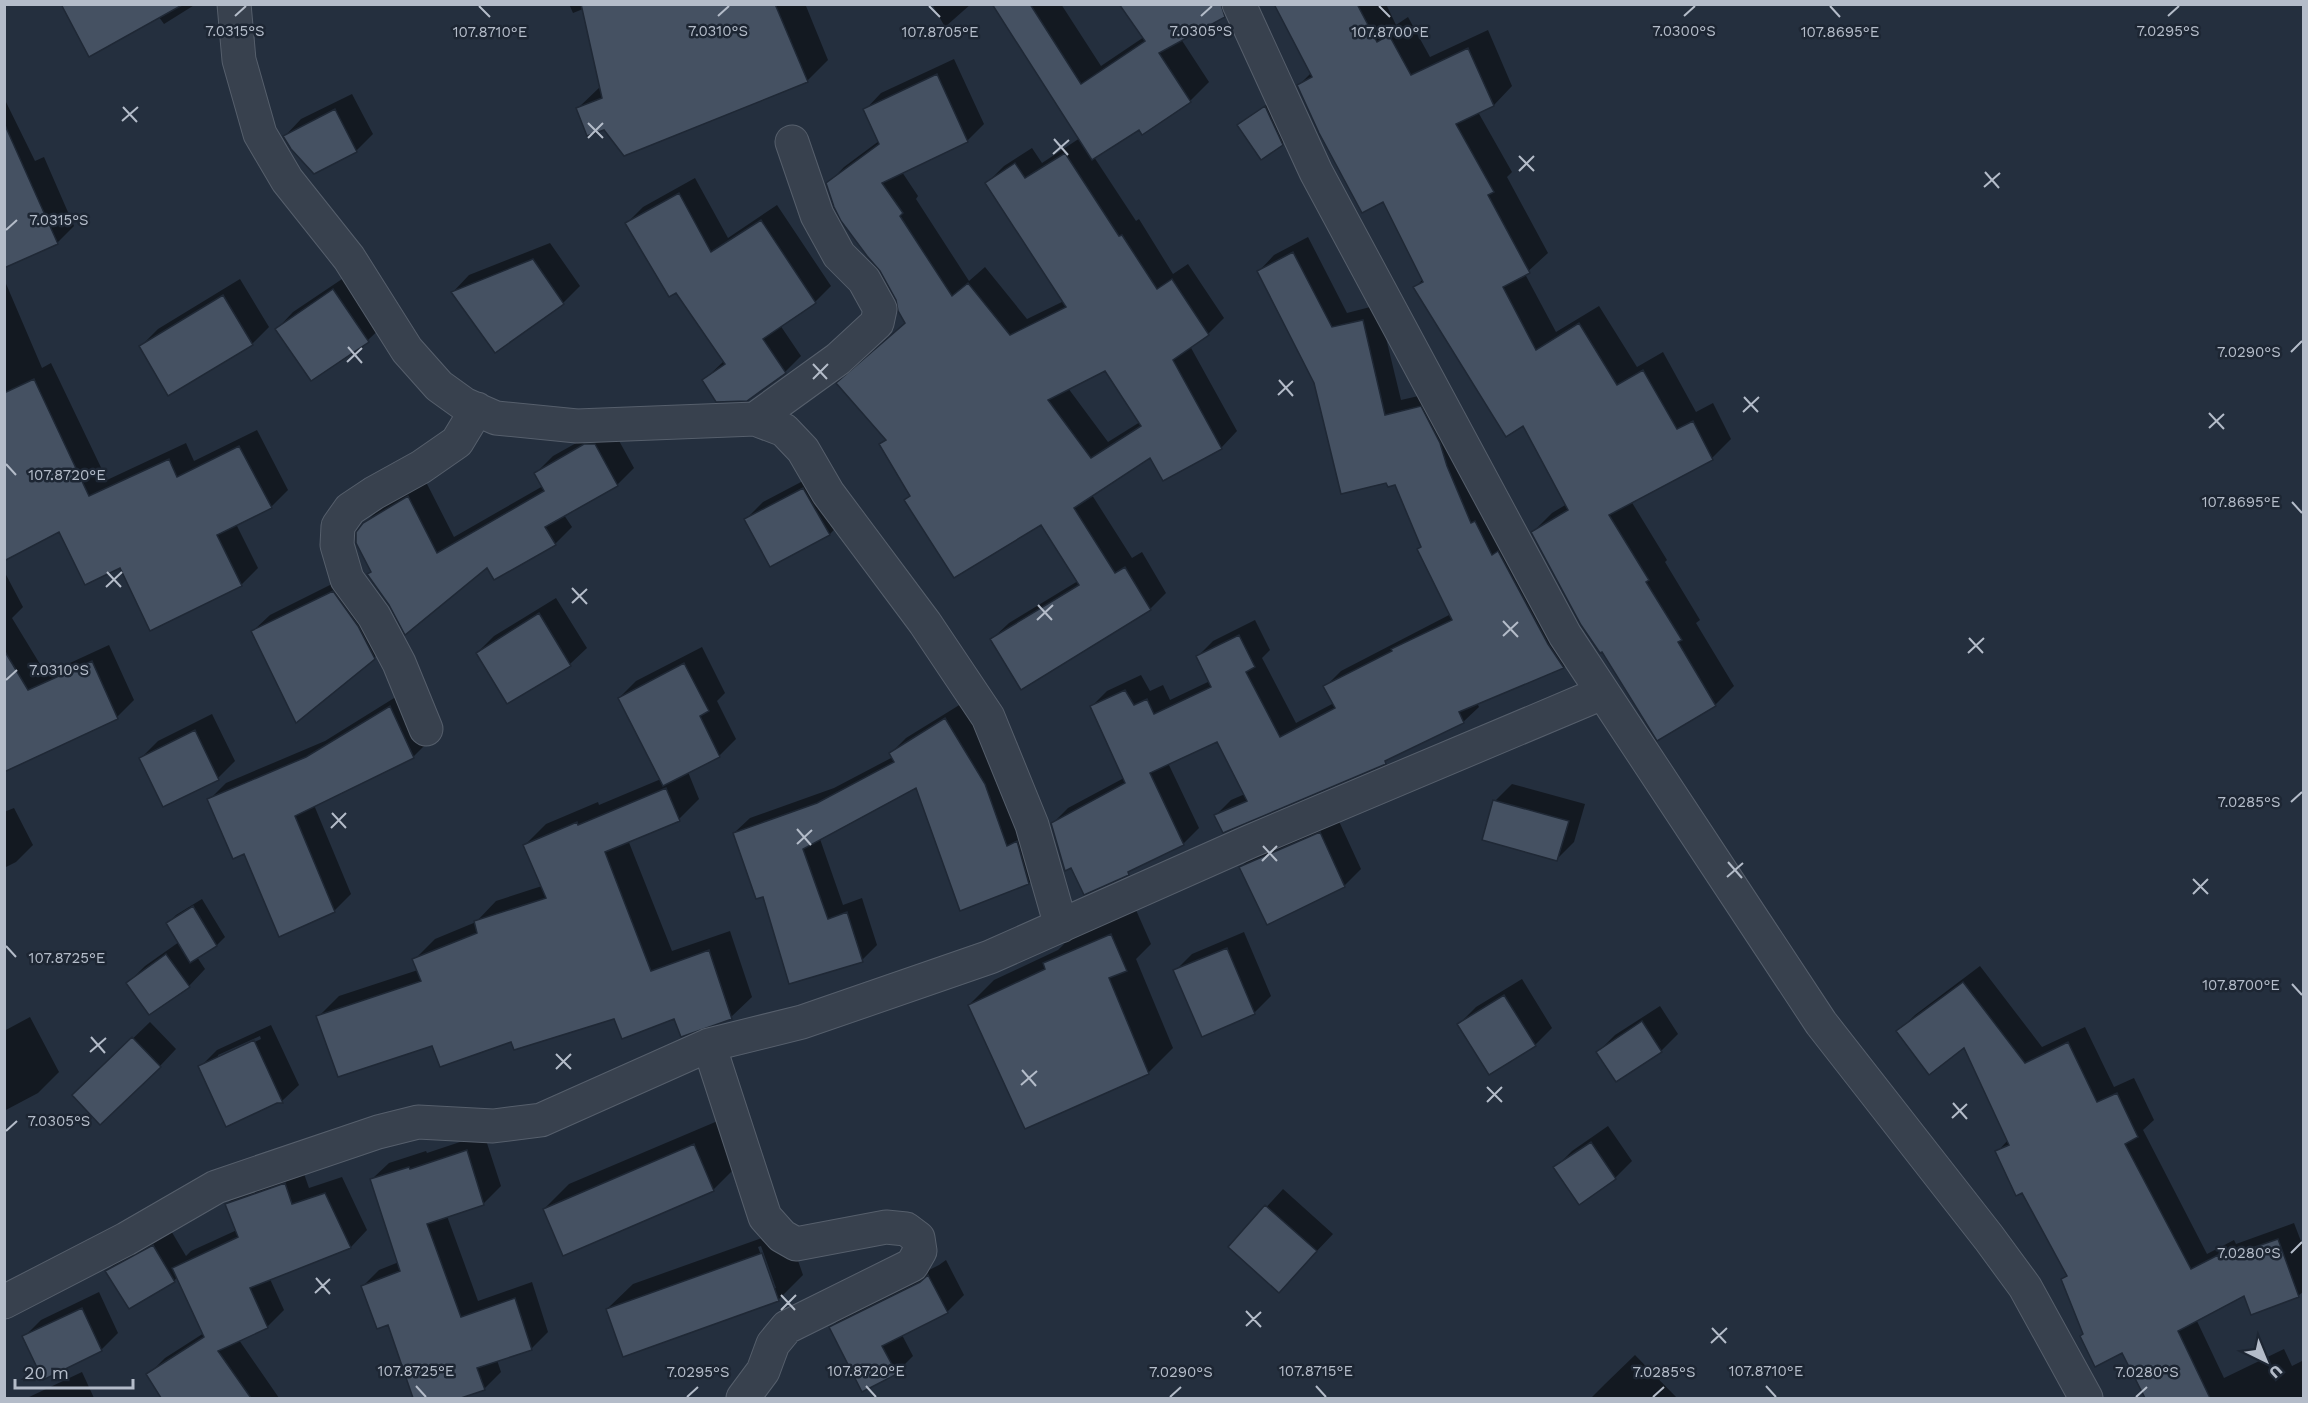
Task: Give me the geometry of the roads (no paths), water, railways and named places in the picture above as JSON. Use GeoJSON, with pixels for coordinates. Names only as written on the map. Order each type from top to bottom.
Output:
{"type":"FeatureCollection","features":[{"type":"Feature","properties":{"kind":"street"},"geometry":{"type":"LineString","coordinates":[[234,4],[239,60],[260,134],[287,180],[349,258],[407,350],[439,386],[464,404],[496,418],[577,426],[755,419],[784,430],[803,450],[828,493],[925,623],[988,717],[1032,825],[1061,926]]}},
{"type":"Feature","properties":{"kind":"street"},"geometry":{"type":"LineString","coordinates":[[1239,4],[1316,172],[1565,635],[1821,1023],[2025,1287],[2086,1398]]}},
{"type":"Feature","properties":{"kind":"street"},"geometry":{"type":"LineString","coordinates":[[755,419],[838,359],[877,323],[880,309],[864,280],[839,255],[817,215],[792,142]]}},
{"type":"Feature","properties":{"kind":"street"},"geometry":{"type":"LineString","coordinates":[[426,729],[394,654],[374,616],[347,579],[337,545],[338,526],[350,509],[421,467],[457,442],[477,409]]}},
{"type":"Feature","properties":{"kind":"street"},"geometry":{"type":"LineString","coordinates":[[4,1302],[126,1239],[216,1187],[378,1132],[418,1122],[493,1126],[541,1120],[709,1045],[802,1023],[990,957],[1251,841],[1602,693]]}},
{"type":"Feature","properties":{"kind":"street"},"geometry":{"type":"LineString","coordinates":[[709,1045],[765,1217],[782,1236],[796,1244],[886,1227],[906,1229],[918,1238],[920,1251],[912,1265],[787,1327],[773,1344],[764,1371],[743,1398]]}}]}
